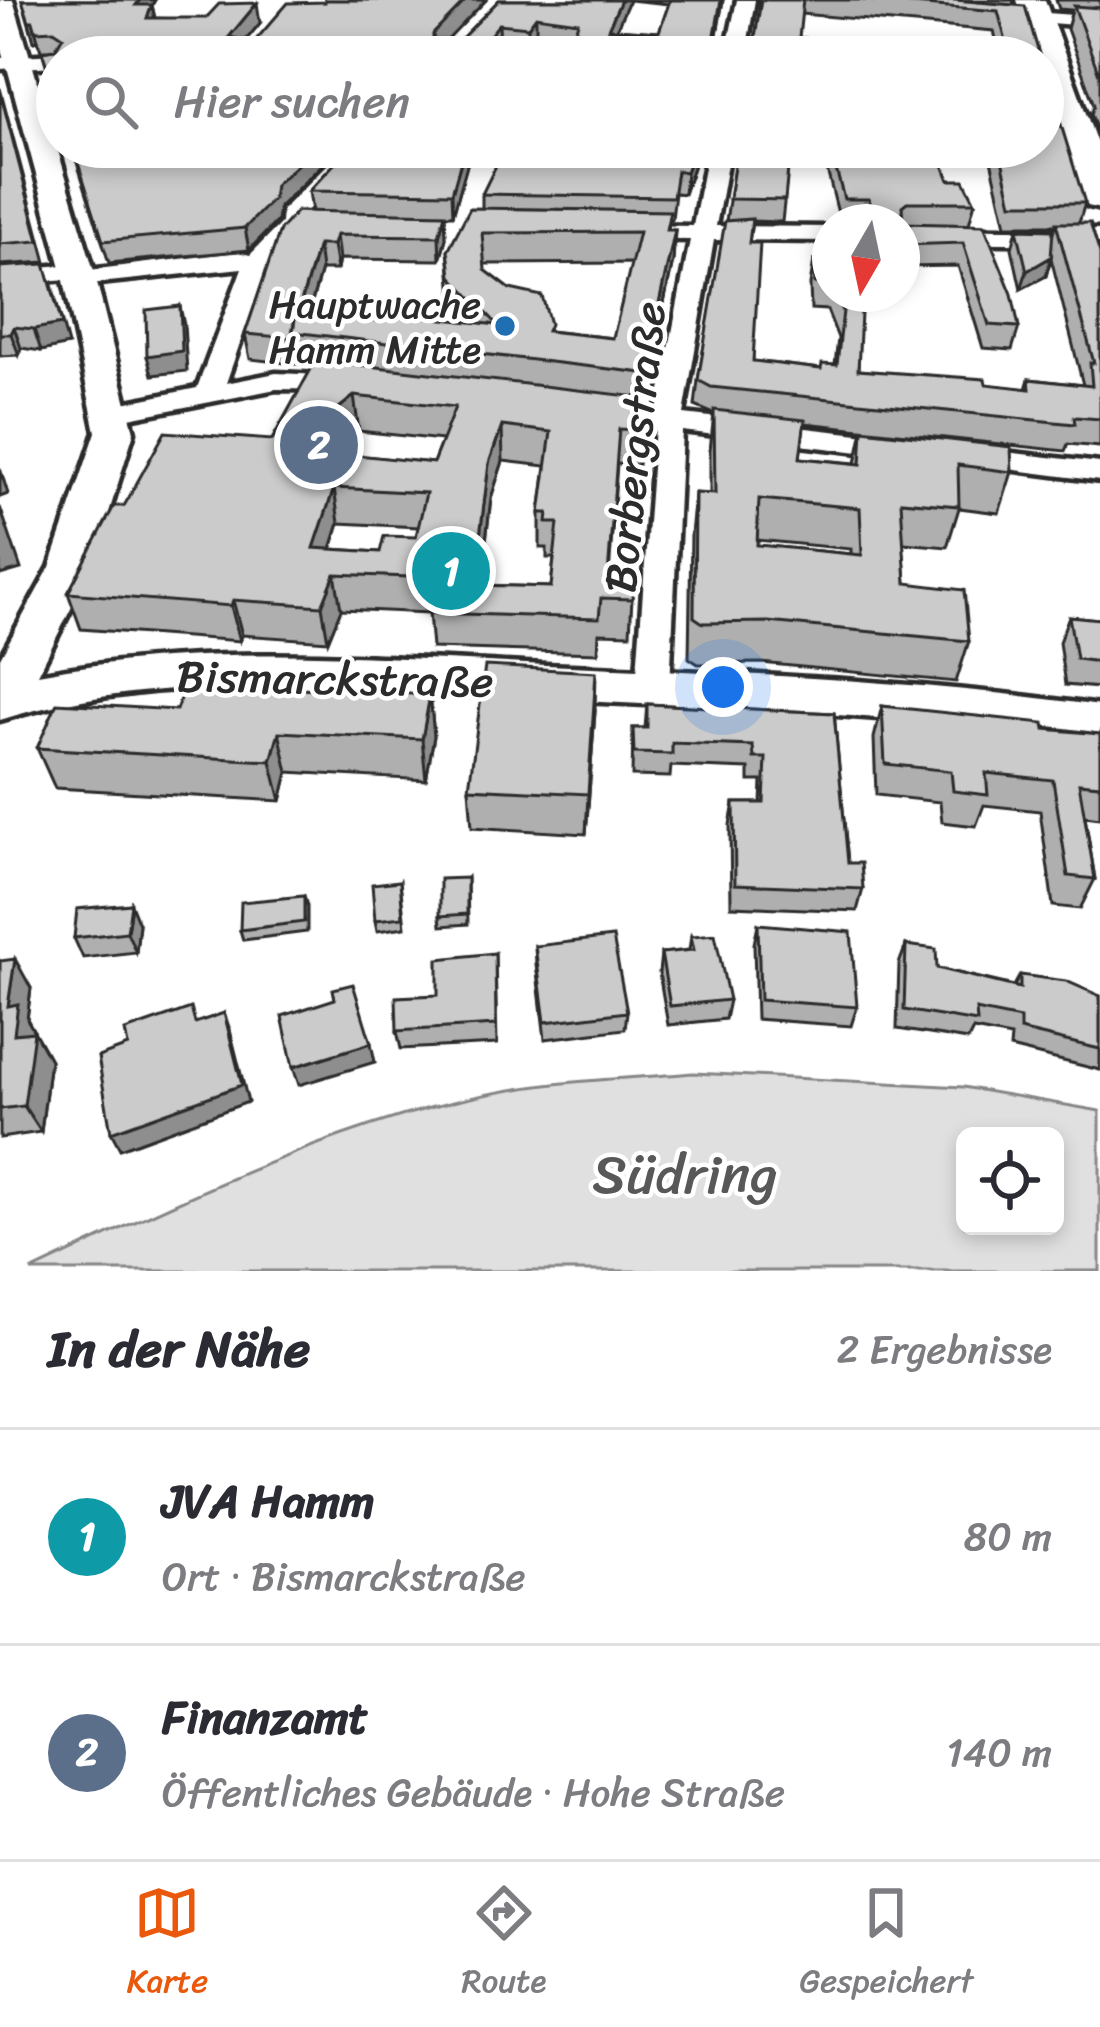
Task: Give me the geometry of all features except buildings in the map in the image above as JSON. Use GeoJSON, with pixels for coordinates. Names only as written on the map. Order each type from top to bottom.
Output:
{"type":"FeatureCollection","features":[{"type":"Feature","properties":{"kind":"main road"},"geometry":{"type":"LineString","coordinates":[[2,0],[9,62],[36,144]]}},
{"type":"Feature","properties":{"kind":"main road"},"geometry":{"type":"LineString","coordinates":[[1064,127],[1100,199]]}},
{"type":"Feature","properties":{"kind":"main road"},"geometry":{"type":"LineString","coordinates":[[1,700],[81,544],[112,450],[114,413],[79,274],[44,168]]}},
{"type":"Feature","properties":{"kind":"main road","name":"Bismarckstraße"},"geometry":{"type":"LineString","coordinates":[[1,700],[111,679],[216,671],[859,698],[1100,724]]}},
{"type":"Feature","properties":{"kind":"street"},"geometry":{"type":"LineString","coordinates":[[740,36],[746,0]]}},
{"type":"Feature","properties":{"kind":"street"},"geometry":{"type":"LineString","coordinates":[[991,14],[1034,9],[1100,22]]}},
{"type":"Feature","properties":{"kind":"street"},"geometry":{"type":"LineString","coordinates":[[209,393],[250,289],[255,264],[302,225],[290,215],[336,168]]}},
{"type":"Feature","properties":{"kind":"street","name":"Borbergstraße"},"geometry":{"type":"LineString","coordinates":[[653,686],[669,420],[715,168]]}},
{"type":"Feature","properties":{"kind":"street"},"geometry":{"type":"LineString","coordinates":[[610,232],[812,234]]}},
{"type":"Feature","properties":{"kind":"street"},"geometry":{"type":"LineString","coordinates":[[920,235],[1100,237]]}},
{"type":"Feature","properties":{"kind":"street"},"geometry":{"type":"LineString","coordinates":[[0,277],[238,260],[255,264]]}},
{"type":"Feature","properties":{"kind":"street"},"geometry":{"type":"LineString","coordinates":[[114,413],[292,381],[377,387]]}},
{"type":"Feature","properties":{"kind":"street"},"geometry":{"type":"LineString","coordinates":[[574,410],[1100,472]]}},
{"type":"Feature","properties":{"kind":"green space","name":"Südring"},"geometry":{"type":"Polygon","coordinates":[[[694,1073],[963,1087],[1100,1111],[1100,1271],[31,1271],[145,1217],[327,1141],[451,1102],[579,1082],[694,1073]]]}},
{"type":"Feature","properties":{"kind":"place","name":"Hauptwache Hamm Mitte"},"geometry":{"type":"Point","coordinates":[505,326]}},
{"type":"Feature","properties":{"kind":"place","name":"Finanzamt"},"geometry":{"type":"Point","coordinates":[319,445]}},
{"type":"Feature","properties":{"kind":"place","name":"JVA Hamm"},"geometry":{"type":"Point","coordinates":[451,571]}}]}
